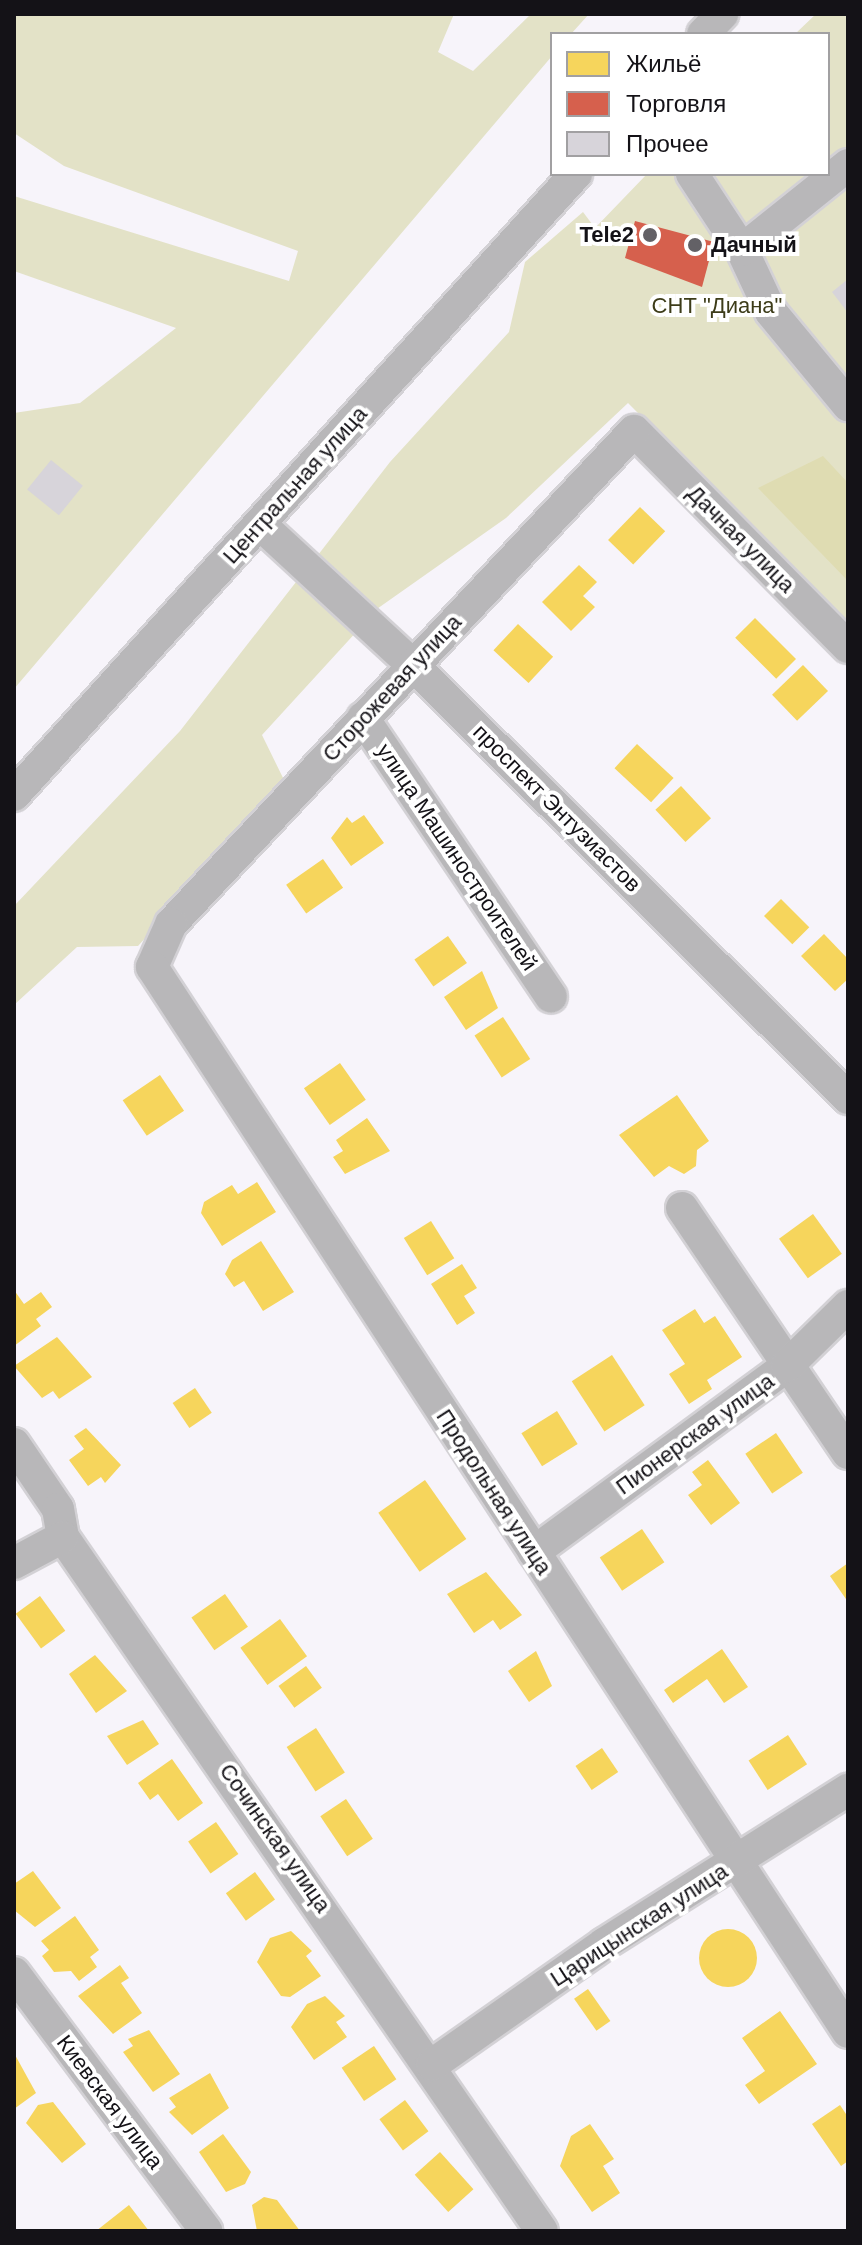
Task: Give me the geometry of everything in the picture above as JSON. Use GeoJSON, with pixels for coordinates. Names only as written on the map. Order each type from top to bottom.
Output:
{"type":"FeatureCollection","features":[{"type":"Feature","properties":{"kind":"street"},"geometry":{"type":"LineString","coordinates":[[705,32],[722,14]]}},
{"type":"Feature","properties":{"kind":"street"},"geometry":{"type":"LineString","coordinates":[[742,250],[848,165]]}},
{"type":"Feature","properties":{"kind":"street","name":"Центральная улица"},"geometry":{"type":"LineString","coordinates":[[14,795],[574,176]]}},
{"type":"Feature","properties":{"kind":"street"},"geometry":{"type":"LineString","coordinates":[[693,176],[742,250],[771,312],[848,405]]}},
{"type":"Feature","properties":{"kind":"street","name":"Дачная улица"},"geometry":{"type":"LineString","coordinates":[[634,431],[848,647]]}},
{"type":"Feature","properties":{"kind":"street","name":"Сторожевая улица"},"geometry":{"type":"LineString","coordinates":[[155,949],[363,718],[634,431]]}},
{"type":"Feature","properties":{"kind":"street","name":"проспект Энтузиастов"},"geometry":{"type":"LineString","coordinates":[[260,524],[413,665],[848,1098]]}},
{"type":"Feature","properties":{"kind":"street","name":"улица Машиностроителей"},"geometry":{"type":"LineString","coordinates":[[363,718],[551,997]]}},
{"type":"Feature","properties":{"kind":"street","name":"Продольная улица"},"geometry":{"type":"LineString","coordinates":[[155,949],[152,967],[164,993],[848,2032]]}},
{"type":"Feature","properties":{"kind":"street"},"geometry":{"type":"LineString","coordinates":[[682,1208],[848,1453]]}},
{"type":"Feature","properties":{"kind":"street","name":"Пионерская улица"},"geometry":{"type":"LineString","coordinates":[[534,1552],[787,1366],[848,1306]]}},
{"type":"Feature","properties":{"kind":"street","name":"Сочинская улица"},"geometry":{"type":"LineString","coordinates":[[14,1444],[58,1509],[63,1537],[432,2065],[532,2227]]}},
{"type":"Feature","properties":{"kind":"street"},"geometry":{"type":"LineString","coordinates":[[14,1563],[63,1537]]}},
{"type":"Feature","properties":{"kind":"street","name":"Царицынская улица"},"geometry":{"type":"LineString","coordinates":[[432,2065],[604,1944],[848,1790]]}},
{"type":"Feature","properties":{"kind":"street","name":"Киевская улица"},"geometry":{"type":"LineString","coordinates":[[14,1973],[206,2231]]}},
{"type":"Feature","properties":{"kind":"green space"},"geometry":{"type":"Polygon","coordinates":[[[14,14],[454,14],[438,52],[473,71],[531,14],[589,14],[573,32],[550,32],[550,58],[14,689],[14,413],[80,403],[176,328],[14,271],[14,196],[289,281],[298,251],[64,166],[14,133],[14,14]]]}},
{"type":"Feature","properties":{"kind":"green space","name":"СНТ \"Диана\""},"geometry":{"type":"Polygon","coordinates":[[[816,14],[848,14],[848,624],[628,403],[506,518],[374,611],[318,555],[390,462],[509,332],[525,262],[583,212],[595,228],[645,176],[830,176],[830,32],[797,32],[816,14]]]}},
{"type":"Feature","properties":{"kind":"green space"},"geometry":{"type":"Polygon","coordinates":[[[303,573],[359,629],[262,735],[286,784],[138,946],[77,947],[14,1005],[14,906],[180,731],[303,573]]]}},
{"type":"Feature","properties":{"kind":"shaded area"},"geometry":{"type":"Polygon","coordinates":[[[823,456],[848,483],[848,581],[758,488],[823,456]]]}},
{"type":"Feature","properties":{"kind":"building: Жильё"},"geometry":{"type":"Polygon","coordinates":[[[640,507],[665,531],[633,564],[608,540],[640,507]]]}},
{"type":"Feature","properties":{"kind":"building: Жильё"},"geometry":{"type":"Polygon","coordinates":[[[579,565],[597,582],[583,596],[595,607],[571,631],[542,602],[579,565]]]}},
{"type":"Feature","properties":{"kind":"building: Жильё"},"geometry":{"type":"Polygon","coordinates":[[[755,618],[796,659],[776,679],[735,638],[755,618]]]}},
{"type":"Feature","properties":{"kind":"building: Жильё"},"geometry":{"type":"Polygon","coordinates":[[[518,624],[553,657],[529,683],[493,650],[518,624]]]}},
{"type":"Feature","properties":{"kind":"building: Жильё"},"geometry":{"type":"Polygon","coordinates":[[[803,665],[828,691],[797,721],[772,695],[803,665]]]}},
{"type":"Feature","properties":{"kind":"building: Жильё"},"geometry":{"type":"Polygon","coordinates":[[[637,744],[674,778],[651,802],[614,768],[637,744]]]}},
{"type":"Feature","properties":{"kind":"building: Жильё"},"geometry":{"type":"Polygon","coordinates":[[[681,786],[711,818],[685,842],[655,810],[681,786]]]}},
{"type":"Feature","properties":{"kind":"building: Жильё"},"geometry":{"type":"Polygon","coordinates":[[[364,815],[384,843],[351,866],[331,838],[347,817],[352,823],[364,815]]]}},
{"type":"Feature","properties":{"kind":"building: Жильё"},"geometry":{"type":"Polygon","coordinates":[[[323,859],[343,888],[306,913],[286,885],[323,859]]]}},
{"type":"Feature","properties":{"kind":"building: Жильё"},"geometry":{"type":"Polygon","coordinates":[[[781,899],[809,927],[792,944],[764,916],[781,899]]]}},
{"type":"Feature","properties":{"kind":"building: Жильё"},"geometry":{"type":"Polygon","coordinates":[[[824,934],[848,959],[848,979],[835,991],[801,956],[824,934]]]}},
{"type":"Feature","properties":{"kind":"building: Жильё"},"geometry":{"type":"Polygon","coordinates":[[[448,936],[467,963],[433,987],[414,960],[448,936]]]}},
{"type":"Feature","properties":{"kind":"building: Жильё"},"geometry":{"type":"Polygon","coordinates":[[[482,971],[498,1008],[466,1030],[444,997],[482,971]]]}},
{"type":"Feature","properties":{"kind":"building: Жильё"},"geometry":{"type":"Polygon","coordinates":[[[503,1017],[530,1059],[502,1077],[474,1036],[503,1017]]]}},
{"type":"Feature","properties":{"kind":"building: Жильё"},"geometry":{"type":"Polygon","coordinates":[[[340,1063],[366,1100],[330,1125],[304,1088],[340,1063]]]}},
{"type":"Feature","properties":{"kind":"building: Жильё"},"geometry":{"type":"Polygon","coordinates":[[[160,1075],[184,1111],[147,1136],[123,1100],[160,1075]]]}},
{"type":"Feature","properties":{"kind":"building: Жильё"},"geometry":{"type":"Polygon","coordinates":[[[677,1095],[709,1141],[697,1150],[696,1166],[684,1174],[669,1166],[654,1177],[619,1135],[677,1095]]]}},
{"type":"Feature","properties":{"kind":"building: Жильё"},"geometry":{"type":"Polygon","coordinates":[[[367,1118],[390,1151],[345,1174],[333,1157],[343,1151],[336,1140],[367,1118]]]}},
{"type":"Feature","properties":{"kind":"building: Жильё"},"geometry":{"type":"Polygon","coordinates":[[[257,1182],[276,1212],[222,1246],[201,1213],[204,1202],[232,1185],[238,1194],[257,1182]]]}},
{"type":"Feature","properties":{"kind":"building: Жильё"},"geometry":{"type":"Polygon","coordinates":[[[813,1214],[842,1254],[808,1278],[779,1239],[813,1214]]]}},
{"type":"Feature","properties":{"kind":"building: Жильё"},"geometry":{"type":"Polygon","coordinates":[[[431,1221],[454,1258],[427,1275],[404,1238],[431,1221]]]}},
{"type":"Feature","properties":{"kind":"building: Жильё"},"geometry":{"type":"Polygon","coordinates":[[[261,1241],[294,1292],[263,1311],[244,1281],[234,1287],[225,1274],[232,1260],[261,1241]]]}},
{"type":"Feature","properties":{"kind":"building: Жильё"},"geometry":{"type":"Polygon","coordinates":[[[462,1264],[477,1288],[464,1296],[475,1313],[457,1325],[431,1284],[462,1264]]]}},
{"type":"Feature","properties":{"kind":"building: Жильё"},"geometry":{"type":"Polygon","coordinates":[[[14,1290],[24,1304],[41,1292],[52,1307],[36,1319],[41,1326],[14,1346],[14,1290]]]}},
{"type":"Feature","properties":{"kind":"building: Жильё"},"geometry":{"type":"Polygon","coordinates":[[[695,1309],[704,1323],[715,1316],[742,1357],[707,1380],[712,1389],[689,1404],[669,1374],[685,1364],[662,1330],[695,1309]]]}},
{"type":"Feature","properties":{"kind":"building: Жильё"},"geometry":{"type":"Polygon","coordinates":[[[57,1337],[92,1377],[59,1399],[53,1391],[42,1398],[14,1366],[57,1337]]]}},
{"type":"Feature","properties":{"kind":"building: Жильё"},"geometry":{"type":"Polygon","coordinates":[[[612,1355],[645,1405],[604,1431],[572,1381],[612,1355]]]}},
{"type":"Feature","properties":{"kind":"building: Жильё"},"geometry":{"type":"Polygon","coordinates":[[[195,1388],[212,1413],[189,1428],[173,1403],[195,1388]]]}},
{"type":"Feature","properties":{"kind":"building: Жильё"},"geometry":{"type":"Polygon","coordinates":[[[557,1411],[578,1444],[542,1466],[521,1433],[557,1411]]]}},
{"type":"Feature","properties":{"kind":"building: Жильё"},"geometry":{"type":"Polygon","coordinates":[[[86,1428],[121,1465],[105,1483],[101,1477],[88,1486],[69,1460],[84,1449],[74,1436],[86,1428]]]}},
{"type":"Feature","properties":{"kind":"building: Жильё"},"geometry":{"type":"Polygon","coordinates":[[[776,1433],[803,1473],[772,1493],[745,1454],[776,1433]]]}},
{"type":"Feature","properties":{"kind":"building: Жильё"},"geometry":{"type":"Polygon","coordinates":[[[708,1460],[740,1503],[711,1525],[688,1495],[702,1485],[692,1472],[708,1460]]]}},
{"type":"Feature","properties":{"kind":"building: Жильё"},"geometry":{"type":"Polygon","coordinates":[[[425,1480],[466,1539],[420,1572],[378,1513],[425,1480]]]}},
{"type":"Feature","properties":{"kind":"building: Жильё"},"geometry":{"type":"Polygon","coordinates":[[[642,1529],[664,1562],[622,1591],[600,1558],[642,1529]]]}},
{"type":"Feature","properties":{"kind":"building: Жильё"},"geometry":{"type":"Polygon","coordinates":[[[848,1563],[848,1602],[830,1576],[848,1563]]]}},
{"type":"Feature","properties":{"kind":"building: Жильё"},"geometry":{"type":"Polygon","coordinates":[[[486,1572],[522,1615],[500,1630],[493,1620],[474,1633],[447,1594],[486,1572]]]}},
{"type":"Feature","properties":{"kind":"building: Жильё"},"geometry":{"type":"Polygon","coordinates":[[[225,1594],[248,1627],[214,1650],[191,1618],[225,1594]]]}},
{"type":"Feature","properties":{"kind":"building: Жильё"},"geometry":{"type":"Polygon","coordinates":[[[40,1596],[65,1631],[41,1648],[16,1614],[40,1596]]]}},
{"type":"Feature","properties":{"kind":"building: Жильё"},"geometry":{"type":"Polygon","coordinates":[[[280,1619],[307,1656],[267,1685],[240,1648],[280,1619]]]}},
{"type":"Feature","properties":{"kind":"building: Жильё"},"geometry":{"type":"Polygon","coordinates":[[[722,1649],[748,1687],[724,1703],[707,1679],[673,1703],[664,1690],[722,1649]]]}},
{"type":"Feature","properties":{"kind":"building: Жильё"},"geometry":{"type":"Polygon","coordinates":[[[536,1651],[552,1686],[529,1702],[508,1671],[536,1651]]]}},
{"type":"Feature","properties":{"kind":"building: Жильё"},"geometry":{"type":"Polygon","coordinates":[[[95,1655],[127,1691],[96,1713],[69,1674],[95,1655]]]}},
{"type":"Feature","properties":{"kind":"building: Жильё"},"geometry":{"type":"Polygon","coordinates":[[[306,1666],[322,1688],[294,1708],[278,1686],[306,1666]]]}},
{"type":"Feature","properties":{"kind":"building: Жильё"},"geometry":{"type":"Polygon","coordinates":[[[143,1720],[159,1744],[127,1765],[107,1736],[143,1720]]]}},
{"type":"Feature","properties":{"kind":"building: Жильё"},"geometry":{"type":"Polygon","coordinates":[[[316,1728],[345,1772],[316,1792],[287,1747],[316,1728]]]}},
{"type":"Feature","properties":{"kind":"building: Жильё"},"geometry":{"type":"Polygon","coordinates":[[[788,1735],[807,1764],[768,1790],[749,1761],[788,1735]]]}},
{"type":"Feature","properties":{"kind":"building: Жильё"},"geometry":{"type":"Polygon","coordinates":[[[602,1748],[618,1772],[592,1790],[575,1766],[602,1748]]]}},
{"type":"Feature","properties":{"kind":"building: Жильё"},"geometry":{"type":"Polygon","coordinates":[[[172,1759],[203,1803],[178,1821],[158,1794],[150,1800],[138,1783],[172,1759]]]}},
{"type":"Feature","properties":{"kind":"building: Жильё"},"geometry":{"type":"Polygon","coordinates":[[[346,1799],[373,1839],[347,1856],[320,1816],[346,1799]]]}},
{"type":"Feature","properties":{"kind":"building: Жильё"},"geometry":{"type":"Polygon","coordinates":[[[216,1822],[238,1854],[211,1873],[188,1842],[216,1822]]]}},
{"type":"Feature","properties":{"kind":"building: Жильё"},"geometry":{"type":"Polygon","coordinates":[[[33,1871],[61,1908],[35,1927],[14,1910],[14,1884],[33,1871]]]}},
{"type":"Feature","properties":{"kind":"building: Жильё"},"geometry":{"type":"Polygon","coordinates":[[[255,1872],[275,1900],[246,1921],[226,1893],[255,1872]]]}},
{"type":"Feature","properties":{"kind":"building: Жильё"},"geometry":{"type":"Polygon","coordinates":[[[75,1916],[99,1950],[90,1957],[97,1967],[79,1981],[71,1971],[54,1972],[42,1956],[49,1950],[41,1941],[75,1916]]]}},
{"type":"Feature","properties":{"kind":"building: Жильё"},"geometry":{"type":"Polygon","coordinates":[[[728,1929],[739,1931],[748,1938],[755,1947],[755,1969],[748,1978],[739,1985],[728,1987],[717,1985],[708,1978],[701,1969],[699,1958],[701,1947],[708,1938],[717,1931],[728,1929]]]}},
{"type":"Feature","properties":{"kind":"building: Жильё"},"geometry":{"type":"Polygon","coordinates":[[[291,1931],[312,1951],[306,1956],[321,1976],[290,1997],[281,1996],[257,1962],[270,1938],[291,1931]]]}},
{"type":"Feature","properties":{"kind":"building: Жильё"},"geometry":{"type":"Polygon","coordinates":[[[120,1965],[129,1978],[121,1983],[142,2013],[113,2034],[78,1996],[120,1965]]]}},
{"type":"Feature","properties":{"kind":"building: Жильё"},"geometry":{"type":"Polygon","coordinates":[[[588,1989],[610,2021],[596,2031],[574,1999],[588,1989]]]}},
{"type":"Feature","properties":{"kind":"building: Жильё"},"geometry":{"type":"Polygon","coordinates":[[[325,1996],[345,2016],[336,2022],[347,2037],[314,2060],[291,2027],[307,2004],[325,1996]]]}},
{"type":"Feature","properties":{"kind":"building: Жильё"},"geometry":{"type":"Polygon","coordinates":[[[780,2011],[817,2064],[759,2104],[745,2085],[765,2071],[742,2038],[780,2011]]]}},
{"type":"Feature","properties":{"kind":"building: Жильё"},"geometry":{"type":"Polygon","coordinates":[[[149,2030],[180,2074],[153,2092],[123,2052],[133,2046],[128,2039],[149,2030]]]}},
{"type":"Feature","properties":{"kind":"building: Жильё"},"geometry":{"type":"Polygon","coordinates":[[[374,2046],[396,2079],[364,2101],[342,2068],[374,2046]]]}},
{"type":"Feature","properties":{"kind":"building: Жильё"},"geometry":{"type":"Polygon","coordinates":[[[14,2053],[36,2093],[14,2109],[14,2053]]]}},
{"type":"Feature","properties":{"kind":"building: Жильё"},"geometry":{"type":"Polygon","coordinates":[[[210,2073],[229,2108],[192,2135],[169,2112],[176,2107],[169,2098],[210,2073]]]}},
{"type":"Feature","properties":{"kind":"building: Жильё"},"geometry":{"type":"Polygon","coordinates":[[[405,2100],[428,2131],[403,2150],[379,2119],[405,2100]]]}},
{"type":"Feature","properties":{"kind":"building: Жильё"},"geometry":{"type":"Polygon","coordinates":[[[53,2102],[86,2144],[62,2163],[26,2123],[38,2105],[53,2102]]]}},
{"type":"Feature","properties":{"kind":"building: Жильё"},"geometry":{"type":"Polygon","coordinates":[[[840,2105],[848,2117],[848,2161],[841,2166],[812,2124],[840,2105]]]}},
{"type":"Feature","properties":{"kind":"building: Жильё"},"geometry":{"type":"Polygon","coordinates":[[[590,2124],[614,2159],[603,2166],[620,2193],[592,2212],[560,2166],[571,2136],[590,2124]]]}},
{"type":"Feature","properties":{"kind":"building: Жильё"},"geometry":{"type":"Polygon","coordinates":[[[223,2134],[251,2172],[245,2184],[226,2192],[199,2152],[223,2134]]]}},
{"type":"Feature","properties":{"kind":"building: Жильё"},"geometry":{"type":"Polygon","coordinates":[[[440,2152],[473,2189],[448,2212],[415,2175],[440,2152]]]}},
{"type":"Feature","properties":{"kind":"building: Жильё"},"geometry":{"type":"Polygon","coordinates":[[[264,2197],[277,2200],[300,2231],[257,2231],[252,2205],[264,2197]]]}},
{"type":"Feature","properties":{"kind":"building: Жильё"},"geometry":{"type":"Polygon","coordinates":[[[129,2205],[149,2231],[96,2231],[129,2205]]]}},
{"type":"Feature","properties":{"kind":"building: Торговля"},"geometry":{"type":"Polygon","coordinates":[[[635,221],[714,242],[702,287],[625,258],[635,221]]]}},
{"type":"Feature","properties":{"kind":"building: Прочее"},"geometry":{"type":"Polygon","coordinates":[[[848,279],[848,313],[832,292],[848,279]]]}},
{"type":"Feature","properties":{"kind":"building: Прочее"},"geometry":{"type":"Polygon","coordinates":[[[51,460],[83,486],[59,515],[27,490],[51,460]]]}},
{"type":"Feature","properties":{"kind":"place","name":"Tele2"},"geometry":{"type":"Point","coordinates":[650,235]}},
{"type":"Feature","properties":{"kind":"place","name":"Дачный"},"geometry":{"type":"Point","coordinates":[695,245]}}]}
